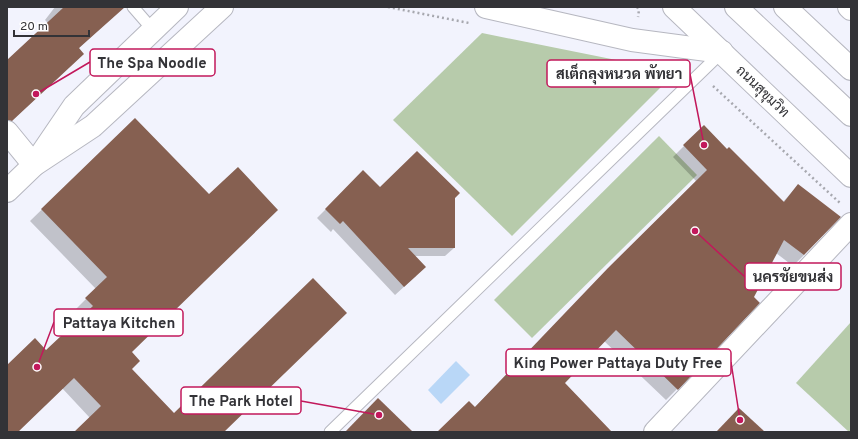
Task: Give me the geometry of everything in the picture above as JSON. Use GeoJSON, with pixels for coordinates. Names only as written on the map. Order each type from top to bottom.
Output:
{"type":"FeatureCollection","features":[{"type":"Feature","properties":{"kind":"main road"},"geometry":{"type":"LineString","coordinates":[[34,165],[74,106],[177,7]]}},
{"type":"Feature","properties":{"kind":"main road"},"geometry":{"type":"LineString","coordinates":[[7,191],[34,165],[93,126],[222,7]]}},
{"type":"Feature","properties":{"kind":"main road"},"geometry":{"type":"LineString","coordinates":[[486,7],[632,40],[722,52]]}},
{"type":"Feature","properties":{"kind":"main road","name":"ถนนสุขุมวิท"},"geometry":{"type":"LineString","coordinates":[[674,7],[851,176]]}},
{"type":"Feature","properties":{"kind":"main road"},"geometry":{"type":"LineString","coordinates":[[736,7],[851,115]]}},
{"type":"Feature","properties":{"kind":"main road"},"geometry":{"type":"LineString","coordinates":[[785,7],[851,69]]}},
{"type":"Feature","properties":{"kind":"main road"},"geometry":{"type":"LineString","coordinates":[[7,132],[34,165]]}},
{"type":"Feature","properties":{"kind":"main road"},"geometry":{"type":"LineString","coordinates":[[655,432],[848,216]]}},
{"type":"Feature","properties":{"kind":"lane"},"geometry":{"type":"LineString","coordinates":[[133,7],[153,30]]}},
{"type":"Feature","properties":{"kind":"lane"},"geometry":{"type":"LineString","coordinates":[[330,432],[722,52]]}},
{"type":"Feature","properties":{"kind":"path"},"geometry":{"type":"LineString","coordinates":[[700,74],[848,216]]}},
{"type":"Feature","properties":{"kind":"green space"},"geometry":{"type":"Polygon","coordinates":[[[482,33],[676,72],[512,236],[393,120],[482,33]]]}},
{"type":"Feature","properties":{"kind":"green space"},"geometry":{"type":"Polygon","coordinates":[[[659,136],[697,175],[532,338],[494,300],[659,136]]]}},
{"type":"Feature","properties":{"kind":"green space"},"geometry":{"type":"Polygon","coordinates":[[[851,322],[851,432],[849,432],[796,383],[851,322]]]}},
{"type":"Feature","properties":{"kind":"water"},"geometry":{"type":"Polygon","coordinates":[[[456,361],[470,375],[441,404],[428,390],[456,361]]]}},
{"type":"Feature","properties":{"kind":"building"},"geometry":{"type":"Polygon","coordinates":[[[64,7],[125,7],[79,48],[84,54],[12,121],[7,120],[7,60],[64,7]]]}},
{"type":"Feature","properties":{"kind":"building"},"geometry":{"type":"Polygon","coordinates":[[[135,118],[209,194],[238,167],[278,210],[132,352],[140,361],[132,369],[174,413],[313,278],[347,313],[224,432],[74,432],[101,406],[74,378],[18,432],[7,432],[7,365],[35,338],[46,350],[93,306],[85,298],[107,277],[41,209],[135,118]]]}},
{"type":"Feature","properties":{"kind":"building"},"geometry":{"type":"Polygon","coordinates":[[[704,125],[727,149],[729,147],[784,202],[798,184],[841,217],[804,255],[784,240],[754,297],[760,303],[678,390],[616,330],[565,383],[612,432],[437,432],[469,401],[475,407],[608,268],[707,170],[683,145],[704,125]]]}},
{"type":"Feature","properties":{"kind":"building"},"geometry":{"type":"Polygon","coordinates":[[[417,151],[460,193],[455,198],[455,248],[408,248],[426,267],[404,287],[343,221],[340,224],[325,209],[363,170],[380,187],[417,151]]]}},
{"type":"Feature","properties":{"kind":"building"},"geometry":{"type":"Polygon","coordinates":[[[378,398],[413,432],[345,432],[378,398]]]}},
{"type":"Feature","properties":{"kind":"building"},"geometry":{"type":"Polygon","coordinates":[[[739,408],[765,432],[716,432],[739,408]]]}},
{"type":"Feature","properties":{"kind":"place","name":"The Spa Noodle"},"geometry":{"type":"Point","coordinates":[36,94]}},
{"type":"Feature","properties":{"kind":"place","name":"สเต็กลุงหนวด พัทยา"},"geometry":{"type":"Point","coordinates":[704,145]}},
{"type":"Feature","properties":{"kind":"place","name":"นครชัยขนส่ง"},"geometry":{"type":"Point","coordinates":[695,231]}},
{"type":"Feature","properties":{"kind":"place","name":"Pattaya Kitchen"},"geometry":{"type":"Point","coordinates":[37,367]}},
{"type":"Feature","properties":{"kind":"place","name":"The Park Hotel"},"geometry":{"type":"Point","coordinates":[379,415]}},
{"type":"Feature","properties":{"kind":"place","name":"King Power Pattaya Duty Free"},"geometry":{"type":"Point","coordinates":[740,420]}}]}
